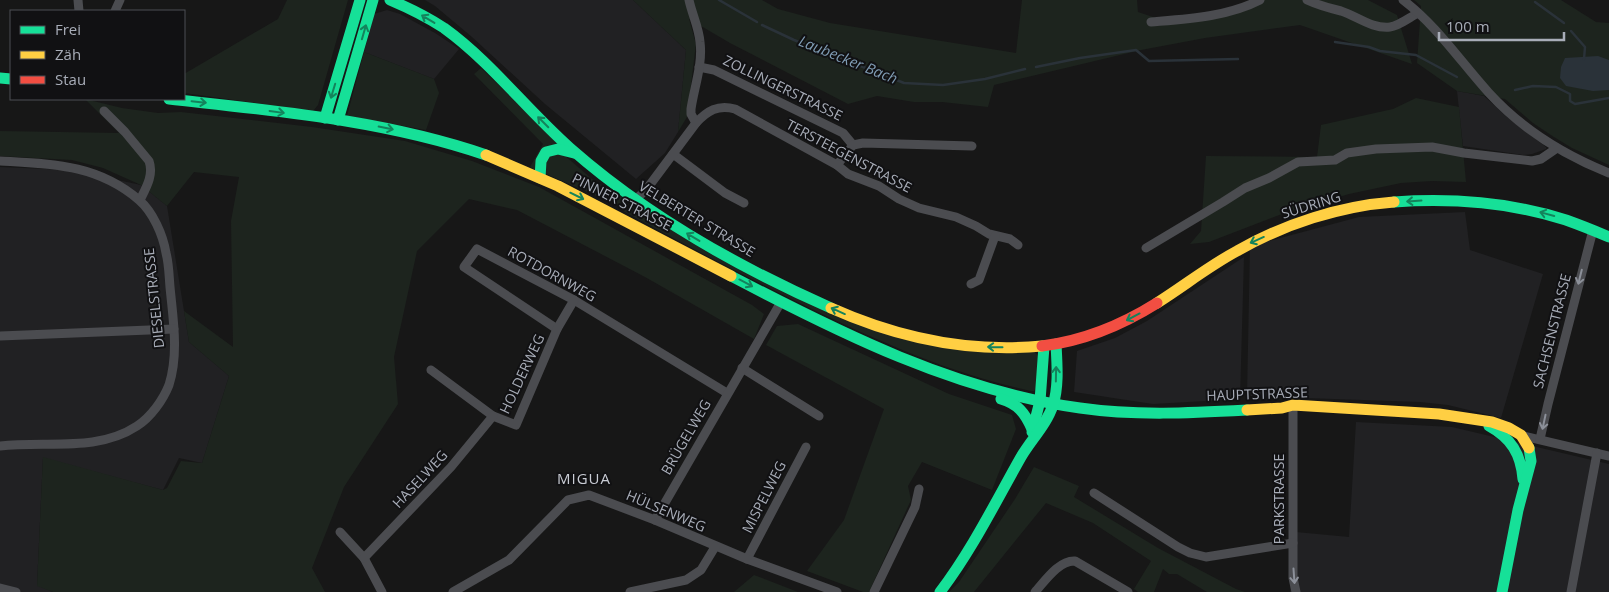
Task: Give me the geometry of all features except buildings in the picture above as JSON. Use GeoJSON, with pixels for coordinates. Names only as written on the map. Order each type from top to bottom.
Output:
{"type":"FeatureCollection","features":[{"type":"Feature","properties":{"kind":"street"},"geometry":{"type":"LineString","coordinates":[[325,118],[360,0]]}},
{"type":"Feature","properties":{"kind":"street"},"geometry":{"type":"LineString","coordinates":[[338,120],[373,0]]}},
{"type":"Feature","properties":{"kind":"street","name":"VELBERTER STRASSE"},"geometry":{"type":"LineString","coordinates":[[390,0],[421,15],[450,33],[578,155],[635,200],[710,248],[800,294],[878,326],[946,344],[1009,348],[1044,346]]}},
{"type":"Feature","properties":{"kind":"street"},"geometry":{"type":"LineString","coordinates":[[689,0],[700,41],[699,67],[691,109],[691,114],[696,123]]}},
{"type":"Feature","properties":{"kind":"street"},"geometry":{"type":"LineString","coordinates":[[1151,22],[1204,16],[1248,6],[1260,0]]}},
{"type":"Feature","properties":{"kind":"street"},"geometry":{"type":"LineString","coordinates":[[1307,0],[1326,9],[1342,12],[1370,24],[1384,26],[1396,26],[1418,13]]}},
{"type":"Feature","properties":{"kind":"street"},"geometry":{"type":"LineString","coordinates":[[1402,0],[1445,40],[1504,108],[1523,124],[1557,148],[1609,173]]}},
{"type":"Feature","properties":{"kind":"street","name":"ZOLLINGERSTRASSE"},"geometry":{"type":"LineString","coordinates":[[699,67],[714,70],[828,125],[843,133],[853,145]]}},
{"type":"Feature","properties":{"kind":"street","name":"PINNER STRASSE"},"geometry":{"type":"LineString","coordinates":[[177,100],[325,118],[408,132],[477,152],[540,178],[781,302],[851,335],[900,356],[976,384],[1040,401]]}},
{"type":"Feature","properties":{"kind":"street","name":"TERSTEEGENSTRASSE"},"geometry":{"type":"LineString","coordinates":[[635,200],[646,190],[696,123],[709,111],[717,107],[727,106],[837,165],[848,174],[879,186],[899,199],[919,208],[956,218],[995,236],[1010,239],[1018,246]]}},
{"type":"Feature","properties":{"kind":"street"},"geometry":{"type":"LineString","coordinates":[[104,112],[125,132],[149,161],[151,167],[150,178],[140,200]]}},
{"type":"Feature","properties":{"kind":"street"},"geometry":{"type":"LineString","coordinates":[[837,165],[853,145],[863,143],[972,146]]}},
{"type":"Feature","properties":{"kind":"street"},"geometry":{"type":"LineString","coordinates":[[1146,248],[1244,188],[1269,178],[1298,162],[1335,160],[1347,153],[1376,149],[1432,147],[1464,153],[1532,161],[1540,159],[1557,148]]}},
{"type":"Feature","properties":{"kind":"street"},"geometry":{"type":"LineString","coordinates":[[540,178],[540,161],[547,151],[553,148],[560,148],[578,155]]}},
{"type":"Feature","properties":{"kind":"street"},"geometry":{"type":"LineString","coordinates":[[672,154],[725,193],[744,203]]}},
{"type":"Feature","properties":{"kind":"street","name":"DIESELSTRASSE"},"geometry":{"type":"LineString","coordinates":[[0,161],[72,167],[96,173],[140,200],[150,212],[166,253],[174,329],[174,365],[168,386],[155,409],[137,426],[108,440],[79,444],[16,444],[0,446]]}},
{"type":"Feature","properties":{"kind":"street"},"geometry":{"type":"LineString","coordinates":[[613,214],[635,200]]}},
{"type":"Feature","properties":{"kind":"street","name":"SÜDRING"},"geometry":{"type":"LineString","coordinates":[[1044,346],[1076,341],[1136,316],[1249,244],[1281,230],[1360,207],[1414,200],[1482,202],[1521,207],[1574,222],[1609,237]]}},
{"type":"Feature","properties":{"kind":"street","name":"SACHSENSTRASSE"},"geometry":{"type":"LineString","coordinates":[[1540,439],[1593,230]]}},
{"type":"Feature","properties":{"kind":"street"},"geometry":{"type":"LineString","coordinates":[[971,284],[979,280],[995,236]]}},
{"type":"Feature","properties":{"kind":"street","name":"ROTDORNWEG"},"geometry":{"type":"LineString","coordinates":[[557,329],[464,267],[477,249],[574,300],[727,393]]}},
{"type":"Feature","properties":{"kind":"street","name":"HOLDERWEG"},"geometry":{"type":"LineString","coordinates":[[431,370],[492,416],[516,425],[557,329],[574,300]]}},
{"type":"Feature","properties":{"kind":"street","name":"BRÜGELWEG"},"geometry":{"type":"LineString","coordinates":[[654,520],[781,302]]}},
{"type":"Feature","properties":{"kind":"street"},"geometry":{"type":"LineString","coordinates":[[0,336],[174,329]]}},
{"type":"Feature","properties":{"kind":"street"},"geometry":{"type":"LineString","coordinates":[[940,592],[980,534],[1029,443],[1047,419],[1054,404],[1056,389],[1056,344]]}},
{"type":"Feature","properties":{"kind":"street"},"geometry":{"type":"LineString","coordinates":[[1029,443],[1040,401],[1044,346]]}},
{"type":"Feature","properties":{"kind":"street"},"geometry":{"type":"LineString","coordinates":[[900,356],[913,367],[935,378],[1017,405],[1024,411],[1032,429]]}},
{"type":"Feature","properties":{"kind":"street"},"geometry":{"type":"LineString","coordinates":[[742,368],[819,416]]}},
{"type":"Feature","properties":{"kind":"street","name":"HAUPTSTRASSE"},"geometry":{"type":"LineString","coordinates":[[1040,401],[1130,413],[1264,409],[1293,405],[1419,412],[1504,426],[1521,435]]}},
{"type":"Feature","properties":{"kind":"street","name":"PARKSTRASSE"},"geometry":{"type":"LineString","coordinates":[[1293,405],[1293,578],[1296,592]]}},
{"type":"Feature","properties":{"kind":"street","name":"HASELWEG"},"geometry":{"type":"LineString","coordinates":[[364,558],[451,467],[492,416]]}},
{"type":"Feature","properties":{"kind":"street","name":"HAUPTSTRASSE"},"geometry":{"type":"LineString","coordinates":[[1475,420],[1500,432],[1540,439],[1609,456]]}},
{"type":"Feature","properties":{"kind":"street"},"geometry":{"type":"LineString","coordinates":[[1500,432],[1517,448],[1522,466],[1523,494]]}},
{"type":"Feature","properties":{"kind":"street"},"geometry":{"type":"LineString","coordinates":[[1502,592],[1504,573],[1532,461],[1529,446],[1521,435]]}},
{"type":"Feature","properties":{"kind":"street","name":"MISPELWEG"},"geometry":{"type":"LineString","coordinates":[[747,560],[806,447]]}},
{"type":"Feature","properties":{"kind":"street"},"geometry":{"type":"LineString","coordinates":[[1571,592],[1597,453]]}},
{"type":"Feature","properties":{"kind":"street"},"geometry":{"type":"LineString","coordinates":[[874,592],[915,508],[918,489]]}},
{"type":"Feature","properties":{"kind":"street"},"geometry":{"type":"LineString","coordinates":[[1094,493],[1178,547],[1190,553],[1206,557],[1294,543]]}},
{"type":"Feature","properties":{"kind":"street","name":"HÜLSENWEG"},"geometry":{"type":"LineString","coordinates":[[453,592],[509,560],[568,500],[589,495],[654,520],[747,560],[837,592]]}},
{"type":"Feature","properties":{"kind":"street"},"geometry":{"type":"LineString","coordinates":[[340,532],[364,558],[382,592]]}},
{"type":"Feature","properties":{"kind":"street"},"geometry":{"type":"LineString","coordinates":[[630,592],[686,580],[701,570],[715,547]]}},
{"type":"Feature","properties":{"kind":"street"},"geometry":{"type":"LineString","coordinates":[[1035,592],[1061,565],[1068,561],[1075,561],[1128,592]]}},
{"type":"Feature","properties":{"kind":"street"},"geometry":{"type":"LineString","coordinates":[[0,588],[16,592]]}},
{"type":"Feature","properties":{"kind":"shaded area"},"geometry":{"type":"Polygon","coordinates":[[[287,0],[348,0],[318,105],[313,111],[185,93],[185,73],[278,19],[287,0]]]}},
{"type":"Feature","properties":{"kind":"shaded area"},"geometry":{"type":"Polygon","coordinates":[[[425,0],[633,0],[686,50],[678,132],[665,153],[636,179],[545,104],[472,37],[425,0]]]}},
{"type":"Feature","properties":{"kind":"shaded area"},"geometry":{"type":"Polygon","coordinates":[[[633,0],[762,0],[778,9],[830,23],[1016,53],[1022,0],[1137,0],[1138,12],[1162,20],[1252,6],[1264,0],[1368,0],[1397,15],[1412,64],[1300,25],[1205,38],[1141,50],[994,85],[988,107],[942,102],[914,102],[877,96],[848,104],[730,43],[689,19],[696,44],[687,117],[678,132],[686,50],[633,0]]]}},
{"type":"Feature","properties":{"kind":"shaded area"},"geometry":{"type":"Polygon","coordinates":[[[1414,0],[1561,0],[1596,22],[1609,23],[1609,165],[1572,148],[1554,137],[1533,123],[1505,99],[1457,91],[1417,63],[1421,6],[1414,0]]]}},
{"type":"Feature","properties":{"kind":"shaded area"},"geometry":{"type":"Polygon","coordinates":[[[387,10],[400,14],[435,33],[459,49],[434,79],[364,52],[374,14],[387,10]]]}},
{"type":"Feature","properties":{"kind":"shaded area"},"geometry":{"type":"Polygon","coordinates":[[[364,52],[434,79],[439,93],[426,130],[347,116],[364,52]]]}},
{"type":"Feature","properties":{"kind":"shaded area"},"geometry":{"type":"Polygon","coordinates":[[[1598,56],[1609,60],[1609,90],[1593,91],[1566,86],[1560,78],[1561,67],[1565,58],[1598,56]]]}},
{"type":"Feature","properties":{"kind":"shaded area"},"geometry":{"type":"Polygon","coordinates":[[[481,68],[561,146],[536,171],[530,167],[543,144],[474,74],[481,68]]]}},
{"type":"Feature","properties":{"kind":"shaded area"},"geometry":{"type":"Polygon","coordinates":[[[1457,91],[1484,96],[1507,117],[1546,147],[1546,149],[1523,155],[1463,146],[1457,91]]]}},
{"type":"Feature","properties":{"kind":"shaded area"},"geometry":{"type":"Polygon","coordinates":[[[1416,98],[1459,107],[1466,182],[1432,181],[1401,183],[1349,194],[1282,214],[1209,242],[1190,244],[1201,231],[1206,156],[1317,157],[1321,125],[1393,109],[1416,98]]]}},
{"type":"Feature","properties":{"kind":"shaded area"},"geometry":{"type":"Polygon","coordinates":[[[86,100],[158,113],[181,112],[312,127],[405,141],[472,161],[539,187],[752,305],[764,314],[754,339],[645,277],[517,210],[469,199],[417,251],[394,357],[398,404],[344,487],[312,568],[325,592],[53,592],[37,586],[43,457],[163,490],[167,488],[181,461],[202,463],[229,376],[189,342],[184,311],[233,347],[231,221],[239,177],[194,172],[167,206],[141,185],[103,168],[72,160],[0,156],[0,131],[119,133],[86,100]]]}},
{"type":"Feature","properties":{"kind":"shaded area"},"geometry":{"type":"Polygon","coordinates":[[[549,154],[564,155],[592,179],[623,198],[622,203],[620,205],[615,204],[546,174],[543,163],[549,154]]]}},
{"type":"Feature","properties":{"kind":"shaded area"},"geometry":{"type":"Polygon","coordinates":[[[0,167],[70,170],[141,185],[167,206],[189,342],[229,376],[202,463],[179,458],[163,490],[43,458],[37,585],[53,592],[0,592],[0,167]]]}},
{"type":"Feature","properties":{"kind":"shaded area"},"geometry":{"type":"Polygon","coordinates":[[[636,206],[707,252],[790,294],[901,339],[1035,352],[1038,356],[1036,388],[1034,391],[1031,391],[949,368],[844,324],[695,250],[623,211],[636,206]]]}},
{"type":"Feature","properties":{"kind":"shaded area"},"geometry":{"type":"Polygon","coordinates":[[[1465,212],[1470,250],[1543,274],[1501,418],[1448,405],[1420,402],[1247,396],[1250,246],[1359,217],[1465,212]]]}},
{"type":"Feature","properties":{"kind":"shaded area"},"geometry":{"type":"Polygon","coordinates":[[[1244,257],[1240,399],[1153,404],[1074,392],[1077,351],[1115,338],[1147,321],[1244,257]]]}},
{"type":"Feature","properties":{"kind":"shaded area"},"geometry":{"type":"Polygon","coordinates":[[[798,324],[949,394],[1012,415],[1016,429],[992,490],[922,462],[908,486],[911,500],[869,592],[863,592],[807,571],[844,520],[884,409],[766,345],[777,326],[798,324]]]}},
{"type":"Feature","properties":{"kind":"shaded area"},"geometry":{"type":"Polygon","coordinates":[[[1356,422],[1452,427],[1609,464],[1609,592],[1290,592],[1296,532],[1349,537],[1356,422]]]}},
{"type":"Feature","properties":{"kind":"shaded area"},"geometry":{"type":"Polygon","coordinates":[[[1034,467],[1079,486],[1074,497],[1158,548],[1245,592],[1207,592],[1177,574],[1169,574],[1163,569],[1154,592],[1138,592],[1134,589],[1151,561],[1093,523],[1046,503],[974,592],[949,592],[959,582],[1015,499],[1034,467]]]}},
{"type":"Feature","properties":{"kind":"shaded area"},"geometry":{"type":"Polygon","coordinates":[[[754,575],[798,592],[734,592],[754,575]]]}},
{"type":"Feature","properties":{"kind":"waterway","name":"Laubecker Bach"},"geometry":{"type":"LineString","coordinates":[[719,0],[757,22]]}},
{"type":"Feature","properties":{"kind":"waterway"},"geometry":{"type":"LineString","coordinates":[[1535,2],[1564,23]]}},
{"type":"Feature","properties":{"kind":"waterway","name":"Laubecker Bach"},"geometry":{"type":"LineString","coordinates":[[762,25],[794,40],[904,83],[943,85],[985,79],[1025,69]]}},
{"type":"Feature","properties":{"kind":"waterway"},"geometry":{"type":"LineString","coordinates":[[1571,31],[1585,47],[1584,59]]}},
{"type":"Feature","properties":{"kind":"waterway","name":"Laubecker Bach"},"geometry":{"type":"LineString","coordinates":[[1335,42],[1369,47],[1380,51],[1416,55],[1457,77]]}},
{"type":"Feature","properties":{"kind":"waterway","name":"Laubecker Bach"},"geometry":{"type":"LineString","coordinates":[[1036,67],[1136,50],[1149,61],[1238,59]]}},
{"type":"Feature","properties":{"kind":"waterway","name":"Laubecker Bach"},"geometry":{"type":"LineString","coordinates":[[1515,90],[1533,86],[1556,87],[1570,94],[1570,101],[1575,104],[1609,98]]}},
{"type":"Feature","properties":{"kind":"traffic: fast"},"geometry":{"type":"LineString","coordinates":[[325,118],[360,0]]}},
{"type":"Feature","properties":{"kind":"traffic: fast"},"geometry":{"type":"LineString","coordinates":[[338,120],[373,0]]}},
{"type":"Feature","properties":{"kind":"traffic: fast"},"geometry":{"type":"LineString","coordinates":[[390,0],[431,20],[461,41],[570,148],[630,196],[694,238],[728,257],[831,308]]}},
{"type":"Feature","properties":{"kind":"traffic: fast"},"geometry":{"type":"LineString","coordinates":[[0,78],[10,79]]}},
{"type":"Feature","properties":{"kind":"traffic: fast"},"geometry":{"type":"LineString","coordinates":[[178,100],[329,118],[369,125],[408,133],[486,155]]}},
{"type":"Feature","properties":{"kind":"traffic: fast"},"geometry":{"type":"LineString","coordinates":[[540,178],[541,161],[546,152],[558,149],[574,153]]}},
{"type":"Feature","properties":{"kind":"traffic: fast"},"geometry":{"type":"LineString","coordinates":[[1394,202],[1459,201],[1502,205],[1566,220],[1609,237]]}},
{"type":"Feature","properties":{"kind":"traffic: fast"},"geometry":{"type":"LineString","coordinates":[[731,276],[814,318],[900,357],[944,374],[1034,400],[1101,411],[1121,412],[1163,413],[1247,410]]}},
{"type":"Feature","properties":{"kind":"traffic: fast"},"geometry":{"type":"LineString","coordinates":[[940,592],[973,543],[1021,457],[1050,412],[1055,398],[1057,383],[1056,344]]}},
{"type":"Feature","properties":{"kind":"traffic: fast"},"geometry":{"type":"LineString","coordinates":[[1032,432],[1040,401],[1044,346]]}},
{"type":"Feature","properties":{"kind":"traffic: fast"},"geometry":{"type":"LineString","coordinates":[[1001,399],[1020,410],[1027,418],[1032,429]]}},
{"type":"Feature","properties":{"kind":"traffic: fast"},"geometry":{"type":"LineString","coordinates":[[1489,426],[1509,441],[1514,448],[1520,462],[1523,479]]}},
{"type":"Feature","properties":{"kind":"traffic: fast"},"geometry":{"type":"LineString","coordinates":[[1502,592],[1518,510],[1531,461],[1529,448]]}},
{"type":"Feature","properties":{"kind":"traffic: slow"},"geometry":{"type":"LineString","coordinates":[[486,155],[558,186],[731,276]]}},
{"type":"Feature","properties":{"kind":"traffic: slow"},"geometry":{"type":"LineString","coordinates":[[1157,303],[1255,241],[1293,225],[1333,212],[1394,202]]}},
{"type":"Feature","properties":{"kind":"traffic: slow"},"geometry":{"type":"LineString","coordinates":[[831,308],[882,328],[934,341],[987,347],[1042,346]]}},
{"type":"Feature","properties":{"kind":"traffic: slow"},"geometry":{"type":"LineString","coordinates":[[1247,410],[1282,408],[1293,405],[1439,414],[1492,422],[1509,428],[1521,435],[1529,448]]}},
{"type":"Feature","properties":{"kind":"traffic: jam"},"geometry":{"type":"LineString","coordinates":[[1042,346],[1057,344],[1102,331],[1157,303]]}},
{"type":"Feature","properties":{"kind":"district","name":"MIGUA"},"geometry":{"type":"Point","coordinates":[584,479]}}]}
